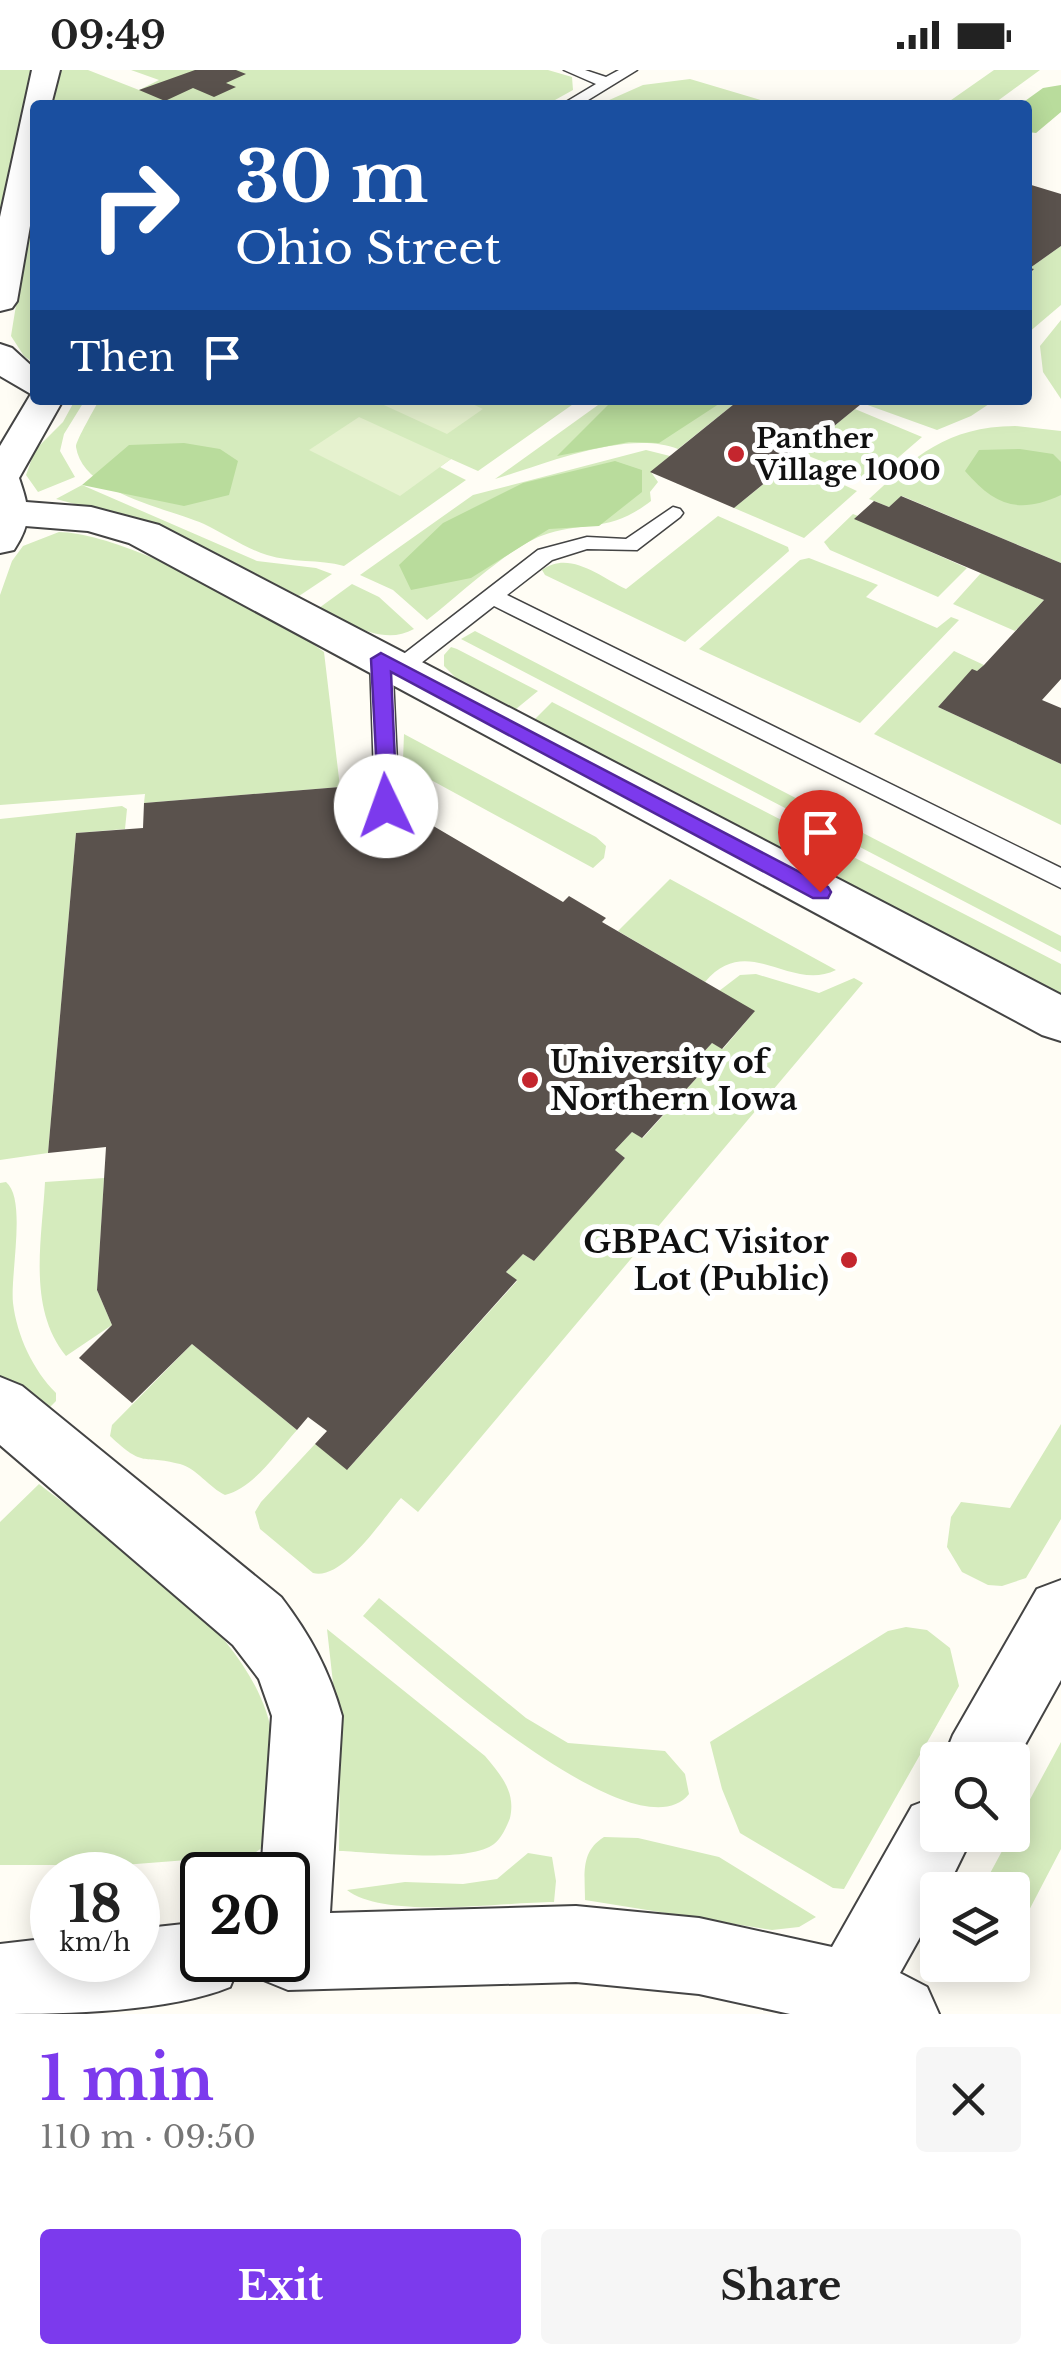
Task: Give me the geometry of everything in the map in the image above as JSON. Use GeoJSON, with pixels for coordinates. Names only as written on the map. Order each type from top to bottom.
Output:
{"type":"FeatureCollection","features":[{"type":"Feature","properties":{"kind":"street"},"geometry":{"type":"LineString","coordinates":[[38,100],[46,70]]}},
{"type":"Feature","properties":{"kind":"street"},"geometry":{"type":"LineString","coordinates":[[0,302],[30,141]]}},
{"type":"Feature","properties":{"kind":"street"},"geometry":{"type":"LineString","coordinates":[[0,355],[30,381]]}},
{"type":"Feature","properties":{"kind":"street"},"geometry":{"type":"LineString","coordinates":[[42,405],[0,478],[4,521],[91,519],[144,534],[1061,1020]]}},
{"type":"Feature","properties":{"kind":"street"},"geometry":{"type":"LineString","coordinates":[[0,1406],[257,1621],[283,1655],[303,1698],[308,1736],[297,1852]]}},
{"type":"Feature","properties":{"kind":"street"},"geometry":{"type":"LineString","coordinates":[[988,1742],[1061,1613]]}},
{"type":"Feature","properties":{"kind":"street"},"geometry":{"type":"LineString","coordinates":[[310,1951],[576,1944],[699,1956],[875,2001],[931,1852]]}},
{"type":"Feature","properties":{"kind":"street"},"geometry":{"type":"LineString","coordinates":[[0,1982],[180,1962]]}},
{"type":"Feature","properties":{"kind":"lane"},"geometry":{"type":"LineString","coordinates":[[570,70],[608,83]]}},
{"type":"Feature","properties":{"kind":"lane"},"geometry":{"type":"LineString","coordinates":[[578,100],[630,70]]}},
{"type":"Feature","properties":{"kind":"lane"},"geometry":{"type":"LineString","coordinates":[[386,806],[390,664],[493,597],[545,555],[564,546],[595,540],[630,546],[673,513]]}},
{"type":"Feature","properties":{"kind":"lane"},"geometry":{"type":"LineString","coordinates":[[493,597],[1061,879]]}},
{"type":"Feature","properties":{"kind":"green space"},"geometry":{"type":"Polygon","coordinates":[[[0,70],[33,70],[0,215],[0,70]]]}},
{"type":"Feature","properties":{"kind":"green space"},"geometry":{"type":"Polygon","coordinates":[[[54,70],[88,70],[139,90],[159,80],[131,70],[548,70],[572,77],[573,90],[555,100],[51,100],[54,70]]]}},
{"type":"Feature","properties":{"kind":"green space"},"geometry":{"type":"Polygon","coordinates":[[[994,70],[1040,70],[999,100],[951,100],[994,70]]]}},
{"type":"Feature","properties":{"kind":"green space"},"geometry":{"type":"Polygon","coordinates":[[[690,79],[760,100],[609,100],[643,85],[690,79]]]}},
{"type":"Feature","properties":{"kind":"green space"},"geometry":{"type":"Polygon","coordinates":[[[1061,85],[1061,112],[1032,132],[1032,100],[1026,100],[1043,88],[1061,85]]]}},
{"type":"Feature","properties":{"kind":"green space"},"geometry":{"type":"Polygon","coordinates":[[[30,220],[30,360],[11,336],[30,220]]]}},
{"type":"Feature","properties":{"kind":"green space"},"geometry":{"type":"Polygon","coordinates":[[[1061,246],[1061,305],[1032,330],[1033,270],[1032,267],[1061,246]]]}},
{"type":"Feature","properties":{"kind":"green space"},"geometry":{"type":"Polygon","coordinates":[[[1061,320],[1061,399],[1043,372],[1040,346],[1061,320]]]}},
{"type":"Feature","properties":{"kind":"green space"},"geometry":{"type":"Polygon","coordinates":[[[72,405],[82,405],[64,434],[60,451],[75,477],[38,492],[26,475],[35,450],[63,422],[72,405]]]}},
{"type":"Feature","properties":{"kind":"green space"},"geometry":{"type":"Polygon","coordinates":[[[96,405],[572,405],[478,471],[451,459],[440,467],[466,480],[344,566],[267,555],[204,524],[110,488],[82,463],[76,447],[96,405]]]}},
{"type":"Feature","properties":{"kind":"green space"},"geometry":{"type":"Polygon","coordinates":[[[384,405],[475,405],[483,409],[447,434],[384,405]]]}},
{"type":"Feature","properties":{"kind":"green space"},"geometry":{"type":"Polygon","coordinates":[[[598,405],[733,405],[678,449],[658,444],[611,446],[495,479],[598,405]]]}},
{"type":"Feature","properties":{"kind":"green space"},"geometry":{"type":"Polygon","coordinates":[[[608,405],[717,405],[659,443],[629,442],[557,456],[608,405]]]}},
{"type":"Feature","properties":{"kind":"green space"},"geometry":{"type":"Polygon","coordinates":[[[868,405],[988,405],[937,430],[868,405]]]}},
{"type":"Feature","properties":{"kind":"green space"},"geometry":{"type":"Polygon","coordinates":[[[855,409],[922,437],[871,481],[801,453],[855,409]]]}},
{"type":"Feature","properties":{"kind":"green space"},"geometry":{"type":"Polygon","coordinates":[[[359,417],[451,459],[400,496],[309,450],[359,417]]]}},
{"type":"Feature","properties":{"kind":"green space"},"geometry":{"type":"Polygon","coordinates":[[[1015,426],[1061,431],[1061,563],[902,496],[889,507],[869,499],[934,446],[970,432],[1015,426]]]}},
{"type":"Feature","properties":{"kind":"green space"},"geometry":{"type":"Polygon","coordinates":[[[184,443],[220,449],[238,461],[229,495],[184,506],[82,485],[129,445],[184,443]]]}},
{"type":"Feature","properties":{"kind":"green space"},"geometry":{"type":"Polygon","coordinates":[[[1020,449],[1053,454],[1061,462],[1061,495],[1032,504],[1008,503],[986,492],[965,471],[979,450],[1020,449]]]}},
{"type":"Feature","properties":{"kind":"green space"},"geometry":{"type":"Polygon","coordinates":[[[646,450],[670,456],[651,472],[658,482],[650,492],[651,501],[622,518],[556,531],[528,542],[427,620],[393,590],[360,575],[473,495],[646,450]]]}},
{"type":"Feature","properties":{"kind":"green space"},"geometry":{"type":"Polygon","coordinates":[[[615,461],[642,470],[642,492],[599,526],[549,529],[471,578],[411,590],[399,565],[443,523],[523,483],[615,461]]]}},
{"type":"Feature","properties":{"kind":"green space"},"geometry":{"type":"Polygon","coordinates":[[[792,461],[857,491],[804,538],[734,508],[792,461]]]}},
{"type":"Feature","properties":{"kind":"green space"},"geometry":{"type":"Polygon","coordinates":[[[82,485],[257,561],[316,568],[332,574],[299,596],[169,529],[56,499],[82,485]]]}},
{"type":"Feature","properties":{"kind":"green space"},"geometry":{"type":"Polygon","coordinates":[[[853,514],[858,516],[856,519],[967,568],[938,597],[830,550],[824,542],[853,514]]]}},
{"type":"Feature","properties":{"kind":"green space"},"geometry":{"type":"Polygon","coordinates":[[[718,516],[788,547],[789,551],[685,642],[545,575],[542,570],[552,565],[573,564],[626,589],[718,516]]]}},
{"type":"Feature","properties":{"kind":"green space"},"geometry":{"type":"Polygon","coordinates":[[[59,532],[121,546],[196,577],[324,652],[340,787],[144,803],[145,794],[0,805],[0,595],[12,561],[23,546],[59,532]]]}},
{"type":"Feature","properties":{"kind":"green space"},"geometry":{"type":"Polygon","coordinates":[[[809,558],[878,585],[866,597],[937,628],[951,617],[959,620],[860,723],[699,649],[800,560],[809,558]]]}},
{"type":"Feature","properties":{"kind":"green space"},"geometry":{"type":"Polygon","coordinates":[[[981,573],[1044,600],[1015,631],[953,604],[981,573]]]}},
{"type":"Feature","properties":{"kind":"green space"},"geometry":{"type":"Polygon","coordinates":[[[352,584],[379,597],[414,629],[402,634],[378,634],[319,608],[352,584]]]}},
{"type":"Feature","properties":{"kind":"green space"},"geometry":{"type":"Polygon","coordinates":[[[475,631],[1061,936],[1061,952],[461,639],[475,631]]]}},
{"type":"Feature","properties":{"kind":"green space"},"geometry":{"type":"Polygon","coordinates":[[[451,647],[538,691],[516,709],[459,681],[444,666],[444,655],[451,647]]]}},
{"type":"Feature","properties":{"kind":"green space"},"geometry":{"type":"Polygon","coordinates":[[[954,651],[984,665],[972,670],[938,707],[1061,764],[1061,825],[874,734],[954,651]]]}},
{"type":"Feature","properties":{"kind":"green space"},"geometry":{"type":"Polygon","coordinates":[[[552,702],[1061,964],[1061,997],[534,720],[552,702]]]}},
{"type":"Feature","properties":{"kind":"green space"},"geometry":{"type":"Polygon","coordinates":[[[404,734],[596,837],[606,846],[604,858],[593,868],[409,768],[403,760],[404,734]]]}},
{"type":"Feature","properties":{"kind":"green space"},"geometry":{"type":"Polygon","coordinates":[[[122,806],[127,809],[125,829],[76,833],[48,1153],[0,1160],[0,819],[122,806]]]}},
{"type":"Feature","properties":{"kind":"green space"},"geometry":{"type":"Polygon","coordinates":[[[670,879],[836,970],[802,974],[737,962],[721,968],[705,982],[618,931],[670,879]]]}},
{"type":"Feature","properties":{"kind":"green space"},"geometry":{"type":"Polygon","coordinates":[[[756,974],[819,993],[854,978],[863,983],[418,1512],[401,1498],[349,1558],[325,1573],[313,1573],[260,1529],[255,1512],[261,1502],[315,1444],[348,1469],[517,1281],[506,1272],[523,1254],[534,1261],[625,1158],[615,1150],[632,1132],[643,1138],[711,1062],[701,1055],[712,1043],[723,1049],[754,1012],[719,991],[740,975],[756,974]]]}},
{"type":"Feature","properties":{"kind":"green space"},"geometry":{"type":"Polygon","coordinates":[[[104,1178],[97,1290],[112,1325],[66,1356],[54,1337],[41,1295],[45,1182],[104,1178]]]}},
{"type":"Feature","properties":{"kind":"green space"},"geometry":{"type":"Polygon","coordinates":[[[6,1182],[16,1204],[15,1315],[33,1363],[56,1393],[56,1401],[49,1408],[0,1383],[0,1183],[6,1182]]]}},
{"type":"Feature","properties":{"kind":"green space"},"geometry":{"type":"Polygon","coordinates":[[[192,1344],[297,1430],[255,1477],[225,1495],[186,1466],[137,1457],[110,1436],[112,1425],[192,1344]]]}},
{"type":"Feature","properties":{"kind":"green space"},"geometry":{"type":"Polygon","coordinates":[[[1061,1424],[1061,1519],[1026,1578],[1002,1586],[988,1585],[962,1572],[947,1547],[951,1517],[961,1502],[1010,1508],[1061,1424]]]}},
{"type":"Feature","properties":{"kind":"green space"},"geometry":{"type":"Polygon","coordinates":[[[39,1484],[144,1564],[213,1628],[241,1663],[262,1700],[273,1740],[272,1794],[263,1847],[256,1852],[180,1852],[180,1861],[160,1862],[160,1852],[30,1852],[30,1865],[0,1865],[0,1522],[39,1484]]]}},
{"type":"Feature","properties":{"kind":"green space"},"geometry":{"type":"Polygon","coordinates":[[[379,1598],[526,1718],[568,1743],[665,1751],[685,1774],[689,1794],[662,1807],[622,1800],[575,1777],[472,1707],[363,1616],[379,1598]]]}},
{"type":"Feature","properties":{"kind":"green space"},"geometry":{"type":"Polygon","coordinates":[[[906,1627],[927,1630],[950,1648],[959,1686],[927,1742],[920,1742],[920,1755],[844,1889],[833,1888],[740,1833],[722,1789],[710,1742],[888,1631],[906,1627]]]}},
{"type":"Feature","properties":{"kind":"green space"},"geometry":{"type":"Polygon","coordinates":[[[327,1629],[485,1756],[496,1770],[506,1784],[511,1809],[510,1818],[494,1844],[464,1854],[443,1855],[339,1851],[340,1746],[327,1629]]]}},
{"type":"Feature","properties":{"kind":"green space"},"geometry":{"type":"Polygon","coordinates":[[[1061,1742],[1061,1849],[1030,1908],[1030,1872],[991,1872],[1002,1852],[1030,1852],[1030,1799],[1061,1742]]]}},
{"type":"Feature","properties":{"kind":"green space"},"geometry":{"type":"Polygon","coordinates":[[[604,1837],[638,1838],[719,1857],[816,1917],[799,1927],[772,1930],[585,1900],[587,1857],[604,1837]]]}},
{"type":"Feature","properties":{"kind":"green space"},"geometry":{"type":"Polygon","coordinates":[[[528,1853],[552,1857],[554,1902],[416,1907],[388,1905],[347,1890],[405,1882],[463,1884],[497,1879],[528,1853]]]}},
{"type":"Feature","properties":{"kind":"building"},"geometry":{"type":"Polygon","coordinates":[[[195,70],[236,70],[246,74],[226,83],[236,87],[214,97],[193,88],[163,100],[139,90],[195,70]]]}},
{"type":"Feature","properties":{"kind":"building"},"geometry":{"type":"Polygon","coordinates":[[[1032,185],[1061,194],[1061,246],[1032,267],[1032,185]]]}},
{"type":"Feature","properties":{"kind":"building","name":"Panther Village 1000"},"geometry":{"type":"Polygon","coordinates":[[[733,405],[860,405],[734,508],[650,472],[733,405]]]}},
{"type":"Feature","properties":{"kind":"building"},"geometry":{"type":"Polygon","coordinates":[[[901,496],[1061,563],[1061,679],[1042,700],[1061,708],[1061,764],[938,707],[972,669],[977,671],[984,665],[1044,600],[854,519],[874,501],[889,507],[901,496]]]}},
{"type":"Feature","properties":{"kind":"building"},"geometry":{"type":"Polygon","coordinates":[[[340,787],[341,804],[357,803],[357,810],[408,805],[415,798],[430,807],[418,817],[563,902],[569,896],[606,918],[602,922],[755,1011],[722,1049],[712,1043],[701,1055],[712,1061],[642,1138],[632,1132],[615,1150],[625,1158],[534,1261],[523,1254],[506,1272],[517,1280],[347,1470],[315,1444],[327,1431],[308,1417],[297,1430],[192,1344],[132,1403],[79,1358],[112,1325],[97,1290],[106,1147],[48,1153],[76,833],[143,828],[144,803],[340,787]]]}},
{"type":"Feature","properties":{"kind":"place","name":"Panther Village 1000"},"geometry":{"type":"Point","coordinates":[736,454]}},
{"type":"Feature","properties":{"kind":"place","name":"University of Northern Iowa"},"geometry":{"type":"Point","coordinates":[530,1080]}},
{"type":"Feature","properties":{"kind":"place","name":"GBPAC Visitor Lot (Public)"},"geometry":{"type":"Point","coordinates":[849,1260]}},
{"type":"Feature","properties":{"kind":"route"},"geometry":{"type":"LineString","coordinates":[[386,806],[381,659],[820,892]]}}]}
